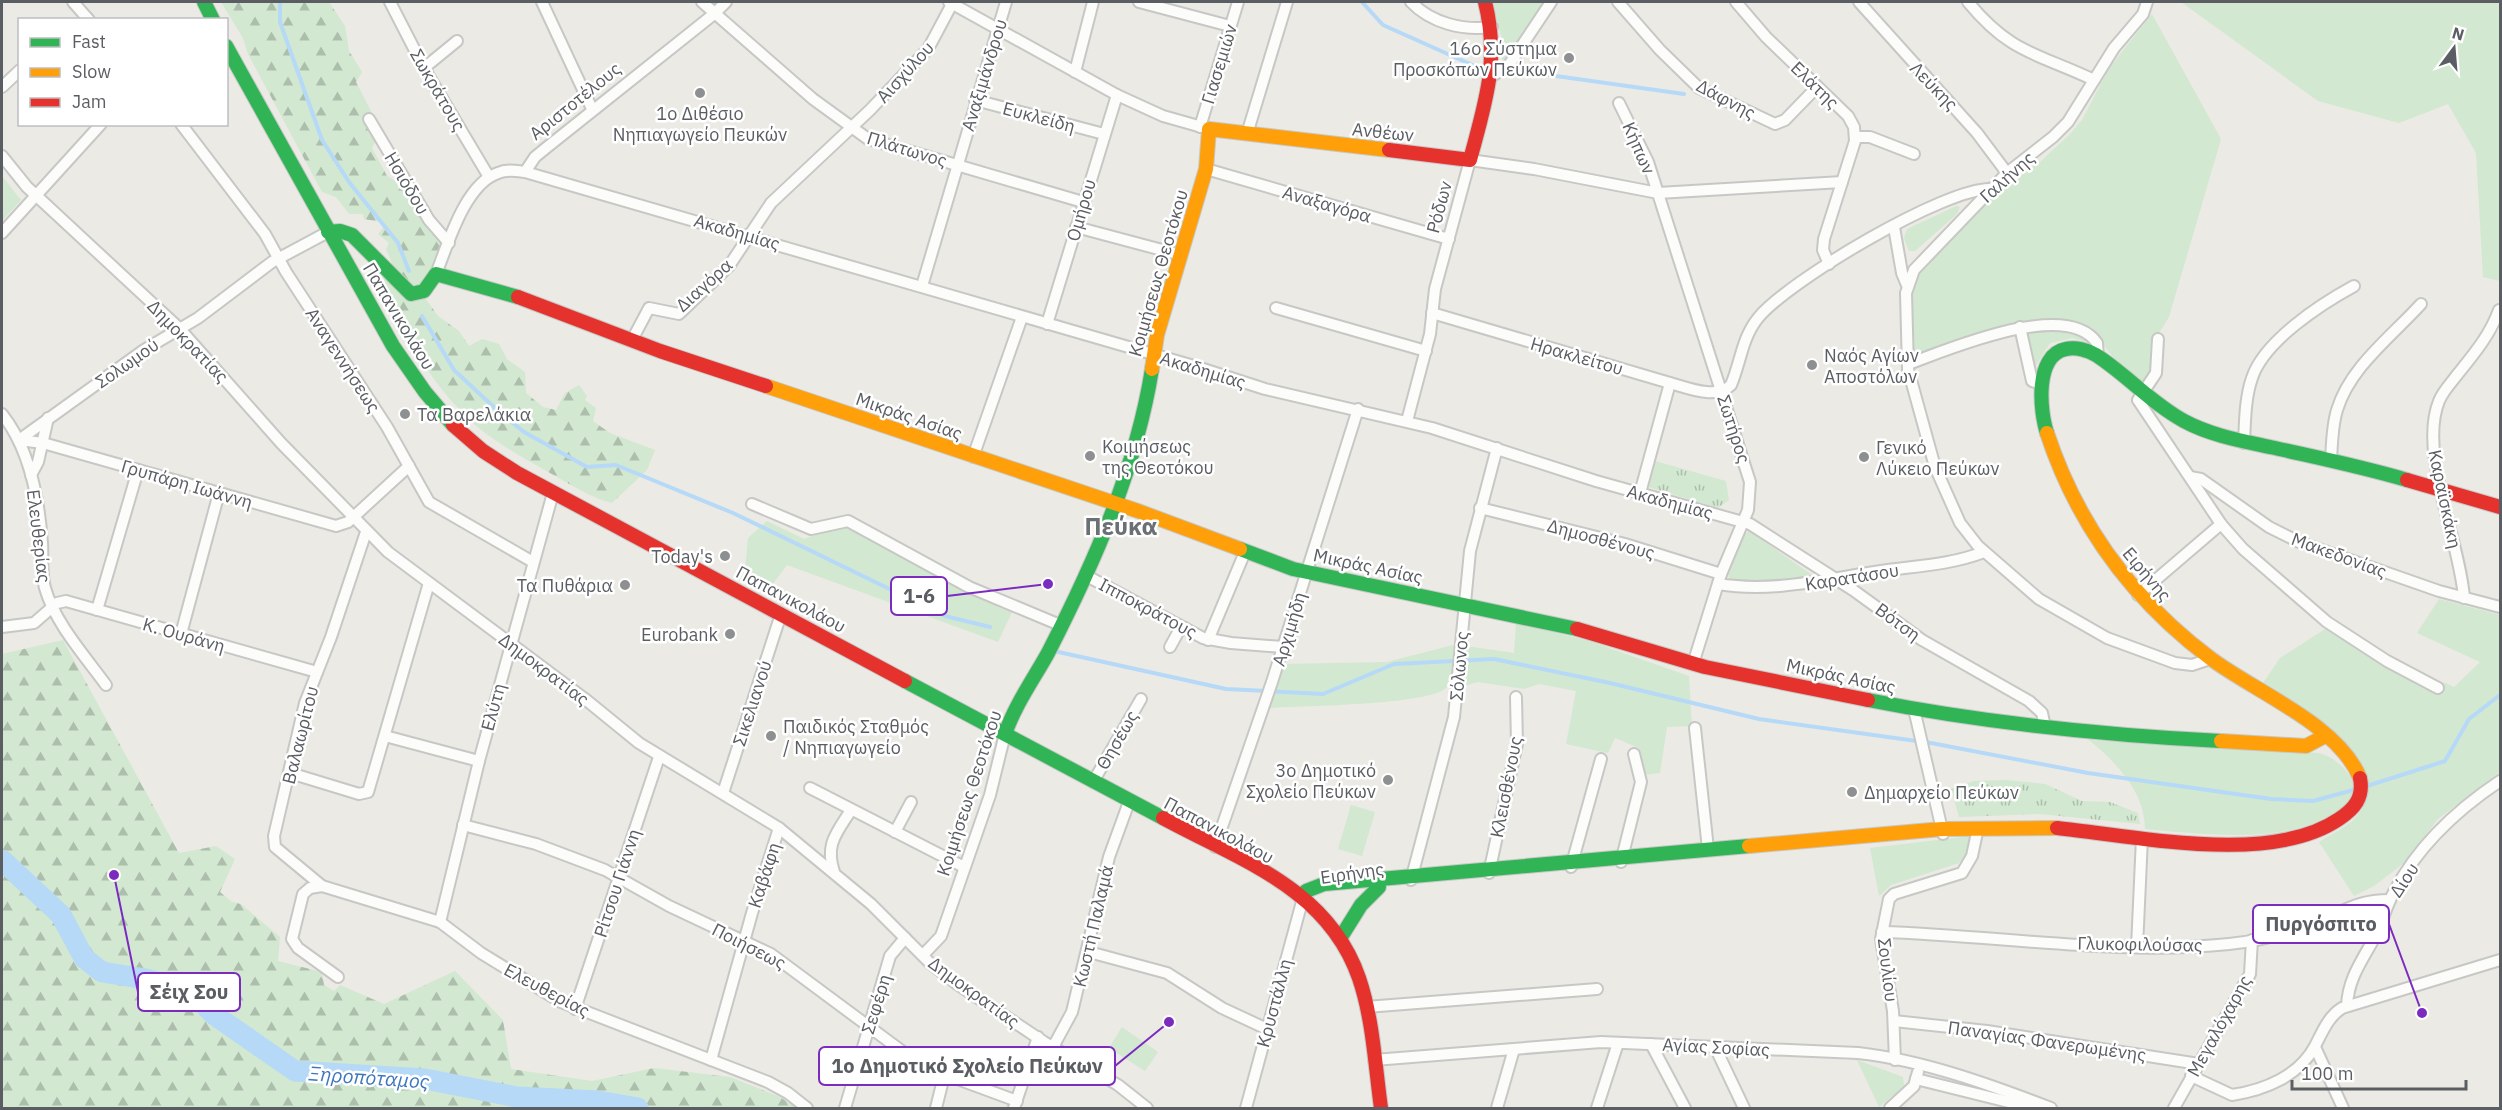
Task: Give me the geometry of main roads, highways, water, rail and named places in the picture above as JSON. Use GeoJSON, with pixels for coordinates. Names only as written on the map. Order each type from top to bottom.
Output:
{"type":"FeatureCollection","features":[{"type":"Feature","properties":{"kind":"waterway"},"geometry":{"type":"LineString","coordinates":[[280,2],[280,22],[322,140],[349,182],[398,243],[409,271]]}},
{"type":"Feature","properties":{"kind":"waterway"},"geometry":{"type":"LineString","coordinates":[[1362,2],[1383,25],[1479,68]]}},
{"type":"Feature","properties":{"kind":"waterway"},"geometry":{"type":"LineString","coordinates":[[1520,71],[1684,94]]}},
{"type":"Feature","properties":{"kind":"waterway"},"geometry":{"type":"LineString","coordinates":[[422,316],[454,370],[497,410],[524,432],[587,467],[616,465],[733,513],[945,616],[990,627]]}},
{"type":"Feature","properties":{"kind":"waterway"},"geometry":{"type":"LineString","coordinates":[[1054,651],[1226,689],[1323,694],[1394,664],[1494,659],[1610,683],[1759,719],[1931,743],[2088,773],[2271,799],[2313,801],[2357,789]]}},
{"type":"Feature","properties":{"kind":"waterway"},"geometry":{"type":"LineString","coordinates":[[2367,786],[2445,761],[2469,719],[2500,695]]}},
{"type":"Feature","properties":{"kind":"waterway","name":"Ξηροπόταμος"},"geometry":{"type":"LineString","coordinates":[[2,860],[61,915],[84,958],[102,972],[146,979],[194,993],[213,1014],[295,1071],[425,1079],[517,1097],[598,1101],[638,1108]]}},
{"type":"Feature","properties":{"kind":"waterway","name":"Ξηροπόταμος"},"geometry":{"type":"LineString","coordinates":[[598,1101],[598,1108]]}},
{"type":"Feature","properties":{"kind":"place","name":"16ο Σύστημα Προσκόπων Πεύκων"},"geometry":{"type":"Point","coordinates":[1569,58]}},
{"type":"Feature","properties":{"kind":"place","name":"1ο Διθέσιο Νηπιαγωγείο Πευκών"},"geometry":{"type":"Point","coordinates":[700,93]}},
{"type":"Feature","properties":{"kind":"place","name":"Ναός Αγίων Αποστόλων"},"geometry":{"type":"Point","coordinates":[1812,365]}},
{"type":"Feature","properties":{"kind":"place","name":"Τα Βαρελάκια"},"geometry":{"type":"Point","coordinates":[405,414]}},
{"type":"Feature","properties":{"kind":"place","name":"Κοιμήσεως της Θεοτόκου"},"geometry":{"type":"Point","coordinates":[1090,456]}},
{"type":"Feature","properties":{"kind":"place","name":"Γενικό Λύκειο Πεύκων"},"geometry":{"type":"Point","coordinates":[1864,457]}},
{"type":"Feature","properties":{"kind":"place","name":"Today's"},"geometry":{"type":"Point","coordinates":[725,556]}},
{"type":"Feature","properties":{"kind":"place","name":"1-6"},"geometry":{"type":"Point","coordinates":[1048,584]}},
{"type":"Feature","properties":{"kind":"place","name":"Τα Πυθάρια"},"geometry":{"type":"Point","coordinates":[625,585]}},
{"type":"Feature","properties":{"kind":"place","name":"Eurobank"},"geometry":{"type":"Point","coordinates":[730,634]}},
{"type":"Feature","properties":{"kind":"place","name":"Παιδικός Σταθμός / Νηπιαγωγείο"},"geometry":{"type":"Point","coordinates":[771,736]}},
{"type":"Feature","properties":{"kind":"place","name":"3ο Δημοτικό Σχολείο Πεύκων"},"geometry":{"type":"Point","coordinates":[1388,780]}},
{"type":"Feature","properties":{"kind":"place","name":"Δημαρχείο Πεύκων"},"geometry":{"type":"Point","coordinates":[1852,792]}},
{"type":"Feature","properties":{"kind":"place","name":"Σέιχ Σου"},"geometry":{"type":"Point","coordinates":[114,875]}},
{"type":"Feature","properties":{"kind":"place","name":"Πυργόσπιτο"},"geometry":{"type":"Point","coordinates":[2422,1013]}},
{"type":"Feature","properties":{"kind":"place","name":"1ο Δημοτικό Σχολείο Πεύκων"},"geometry":{"type":"Point","coordinates":[1169,1022]}},
{"type":"Feature","properties":{"kind":"district","name":"Πεύκα"},"geometry":{"type":"Point","coordinates":[1121,526]}}]}
